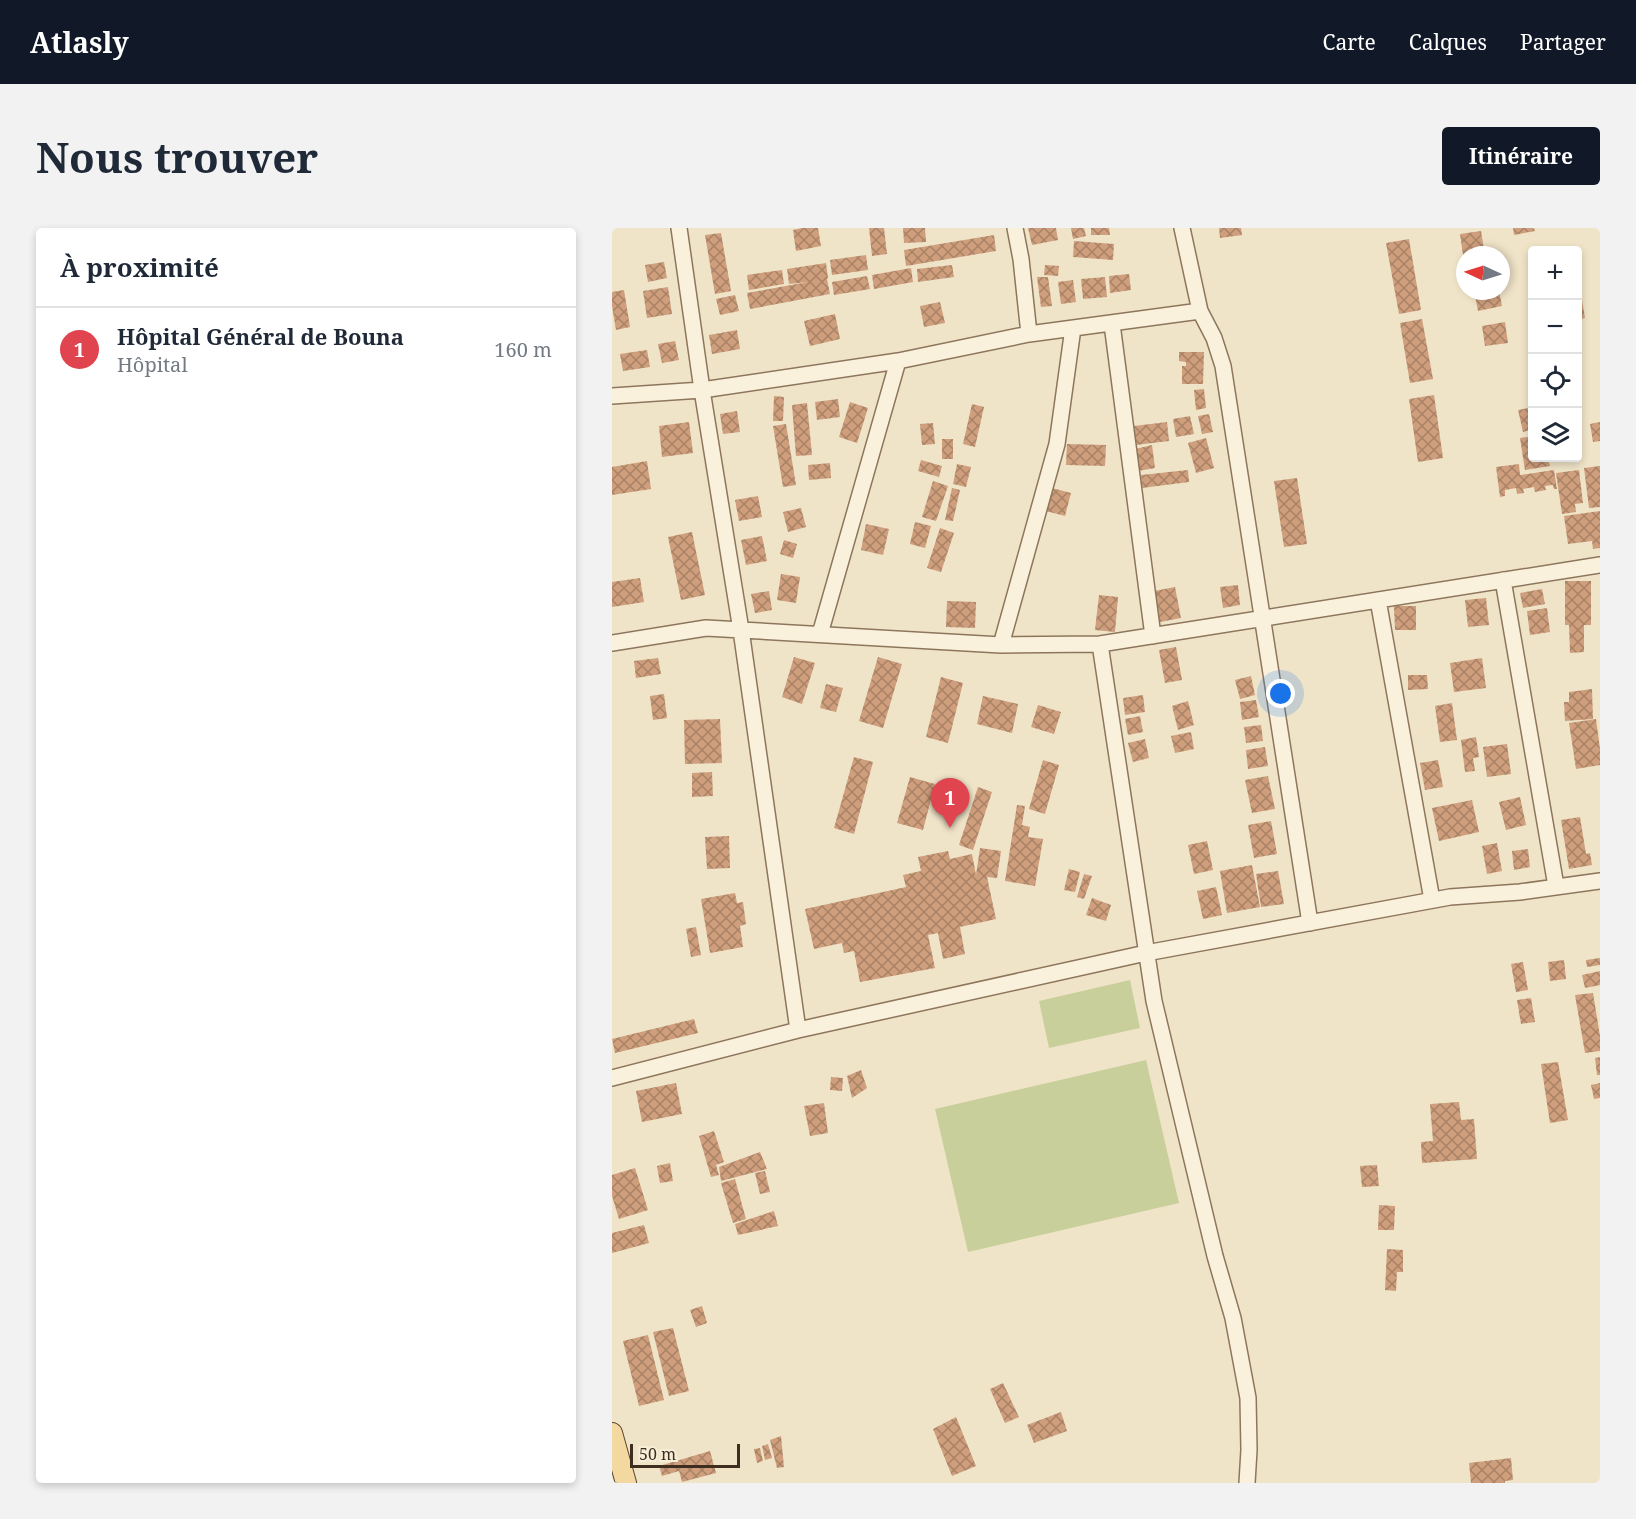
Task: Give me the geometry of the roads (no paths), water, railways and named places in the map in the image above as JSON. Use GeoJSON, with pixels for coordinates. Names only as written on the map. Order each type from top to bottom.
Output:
{"type":"FeatureCollection","features":[{"type":"Feature","properties":{"kind":"main road"},"geometry":{"type":"LineString","coordinates":[[612,1433],[626,1483]]}},
{"type":"Feature","properties":{"kind":"street"},"geometry":{"type":"LineString","coordinates":[[679,228],[702,390],[741,630],[798,1030]]}},
{"type":"Feature","properties":{"kind":"street"},"geometry":{"type":"LineString","coordinates":[[1015,228],[1021,259],[1029,334]]}},
{"type":"Feature","properties":{"kind":"street"},"geometry":{"type":"LineString","coordinates":[[1182,228],[1200,311],[1214,338],[1223,366],[1310,923]]}},
{"type":"Feature","properties":{"kind":"street"},"geometry":{"type":"LineString","coordinates":[[612,396],[702,390],[897,361],[1029,334],[1200,311]]}},
{"type":"Feature","properties":{"kind":"street"},"geometry":{"type":"LineString","coordinates":[[1112,324],[1153,636]]}},
{"type":"Feature","properties":{"kind":"street"},"geometry":{"type":"LineString","coordinates":[[1001,645],[1057,444],[1073,328]]}},
{"type":"Feature","properties":{"kind":"street"},"geometry":{"type":"LineString","coordinates":[[820,634],[897,361]]}},
{"type":"Feature","properties":{"kind":"street"},"geometry":{"type":"LineString","coordinates":[[612,643],[706,628],[1001,645],[1100,644],[1600,565]]}},
{"type":"Feature","properties":{"kind":"street"},"geometry":{"type":"LineString","coordinates":[[1503,580],[1556,886]]}},
{"type":"Feature","properties":{"kind":"street"},"geometry":{"type":"LineString","coordinates":[[1378,600],[1432,900]]}},
{"type":"Feature","properties":{"kind":"street"},"geometry":{"type":"LineString","coordinates":[[1100,644],[1154,1001],[1215,1256],[1233,1318],[1248,1398],[1247,1483]]}},
{"type":"Feature","properties":{"kind":"street"},"geometry":{"type":"LineString","coordinates":[[612,1078],[798,1030],[1146,953],[1450,897],[1520,892],[1600,881]]}},
{"type":"Feature","properties":{"kind":"place","name":"Hôpital Général de Bouna"},"geometry":{"type":"Point","coordinates":[950,828]}}]}
